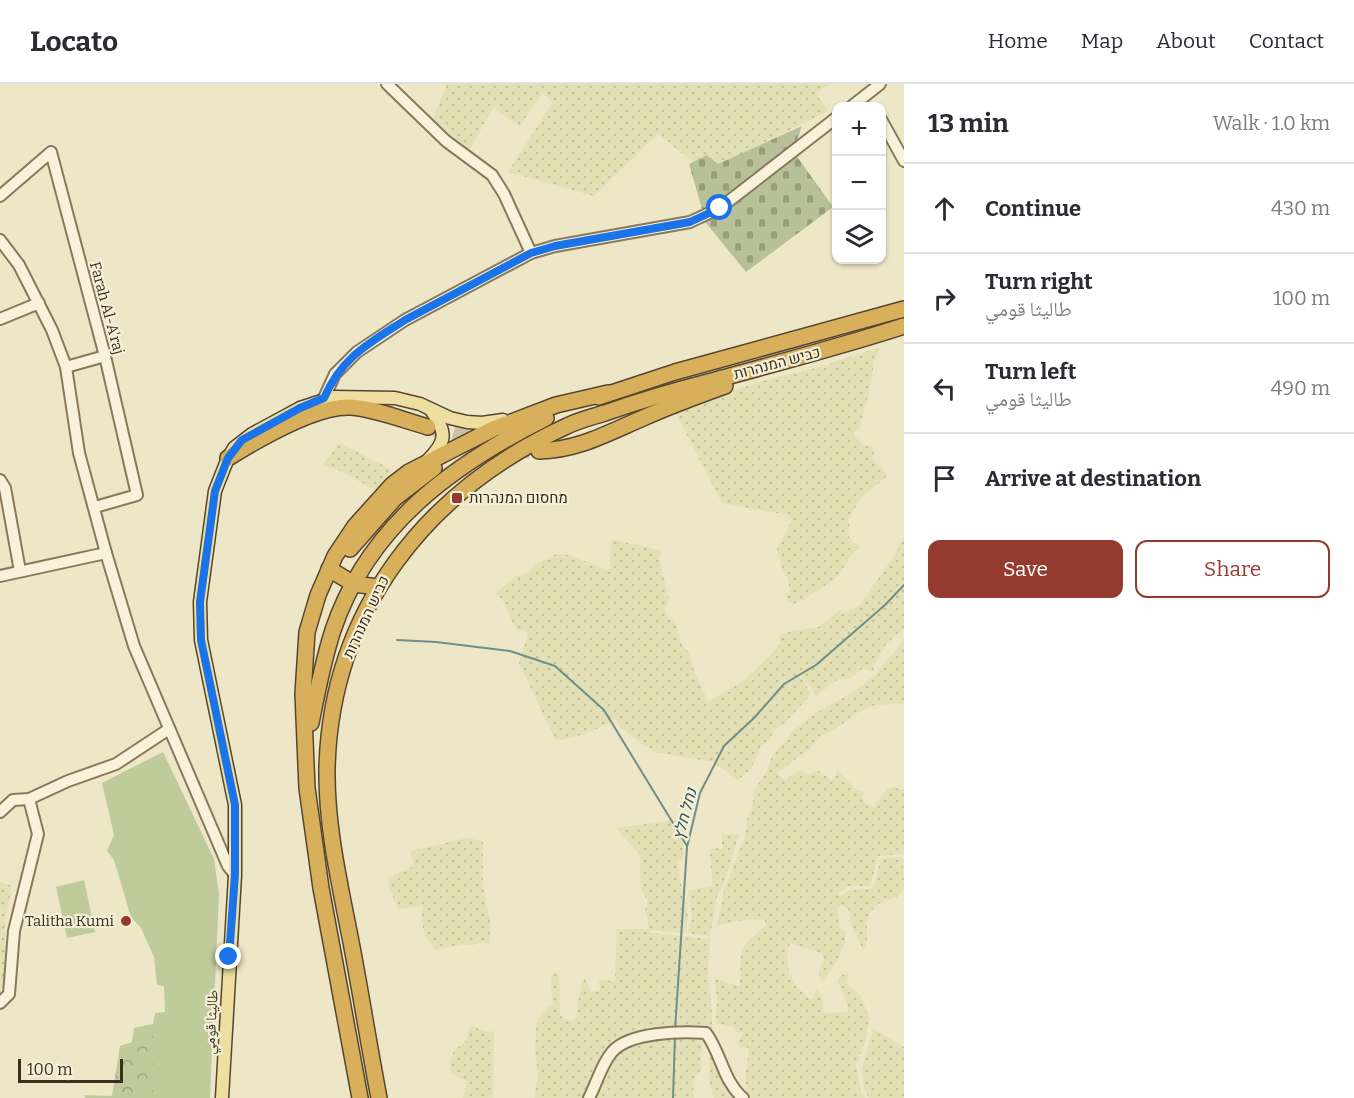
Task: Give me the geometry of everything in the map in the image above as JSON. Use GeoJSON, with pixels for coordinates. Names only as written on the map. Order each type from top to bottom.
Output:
{"type":"FeatureCollection","features":[{"type":"Feature","properties":{"kind":"highway","name":"כביש המנהרות"},"geometry":{"type":"LineString","coordinates":[[608,393],[675,372],[904,309]]}},
{"type":"Feature","properties":{"kind":"highway","name":"כביש המנהרות"},"geometry":{"type":"LineString","coordinates":[[352,580],[426,506],[458,481],[496,458],[568,425],[654,396],[904,326]]}},
{"type":"Feature","properties":{"kind":"highway"},"geometry":{"type":"LineString","coordinates":[[539,451],[562,449],[586,443],[664,409],[824,350]]}},
{"type":"Feature","properties":{"kind":"highway"},"geometry":{"type":"LineString","coordinates":[[379,1098],[338,873],[329,809],[328,719],[334,662],[346,619],[352,580],[343,543],[392,485],[425,462],[493,429],[562,404],[608,393]]}},
{"type":"Feature","properties":{"kind":"highway"},"geometry":{"type":"LineString","coordinates":[[360,1098],[321,888],[307,788],[304,716],[315,640],[330,592],[359,574],[387,536],[416,503],[443,480],[507,438],[546,418],[608,393]]}},
{"type":"Feature","properties":{"kind":"highway"},"geometry":{"type":"LineString","coordinates":[[306,742],[319,680],[359,556],[380,528],[460,458],[562,404]]}},
{"type":"Feature","properties":{"kind":"highway"},"geometry":{"type":"LineString","coordinates":[[228,458],[315,413],[336,408],[358,408],[428,427]]}},
{"type":"Feature","properties":{"kind":"main road","name":"طاليثا قومي"},"geometry":{"type":"LineString","coordinates":[[222,1098],[235,874],[235,805],[201,640],[200,602],[215,491],[228,458],[234,448],[252,434],[324,398],[395,398],[420,404],[467,422],[482,423],[514,418],[562,404]]}},
{"type":"Feature","properties":{"kind":"main road"},"geometry":{"type":"LineString","coordinates":[[425,462],[440,447],[443,435],[441,426],[431,410]]}},
{"type":"Feature","properties":{"kind":"street"},"geometry":{"type":"LineString","coordinates":[[387,84],[446,141],[492,175],[504,194],[531,253]]}},
{"type":"Feature","properties":{"kind":"street"},"geometry":{"type":"LineString","coordinates":[[866,102],[880,84]]}},
{"type":"Feature","properties":{"kind":"street"},"geometry":{"type":"LineString","coordinates":[[324,398],[335,374],[357,352],[405,320],[531,253],[555,246],[702,218],[720,208],[832,122]]}},
{"type":"Feature","properties":{"kind":"street"},"geometry":{"type":"LineString","coordinates":[[886,128],[904,161]]}},
{"type":"Feature","properties":{"kind":"street","name":"Farah Al-A'raj"},"geometry":{"type":"LineString","coordinates":[[0,196],[51,152],[105,356],[137,495],[95,507]]}},
{"type":"Feature","properties":{"kind":"street"},"geometry":{"type":"LineString","coordinates":[[0,240],[19,265],[52,330],[66,368],[79,453],[134,646],[228,866],[235,874]]}},
{"type":"Feature","properties":{"kind":"street"},"geometry":{"type":"LineString","coordinates":[[0,318],[39,303]]}},
{"type":"Feature","properties":{"kind":"street"},"geometry":{"type":"LineString","coordinates":[[66,368],[105,356]]}},
{"type":"Feature","properties":{"kind":"street"},"geometry":{"type":"LineString","coordinates":[[0,480],[4,488],[20,571]]}},
{"type":"Feature","properties":{"kind":"street"},"geometry":{"type":"LineString","coordinates":[[0,576],[106,553]]}},
{"type":"Feature","properties":{"kind":"street"},"geometry":{"type":"LineString","coordinates":[[0,812],[13,800],[29,799],[68,781],[116,764],[169,729]]}},
{"type":"Feature","properties":{"kind":"street"},"geometry":{"type":"LineString","coordinates":[[0,1003],[9,994],[14,931],[38,834],[29,799]]}},
{"type":"Feature","properties":{"kind":"street"},"geometry":{"type":"LineString","coordinates":[[589,1098],[604,1065],[619,1045],[634,1039],[687,1032],[706,1033],[713,1043],[731,1084],[743,1098]]}},
{"type":"Feature","properties":{"kind":"shaded area"},"geometry":{"type":"Polygon","coordinates":[[[447,84],[829,84],[816,94],[828,111],[718,165],[707,155],[693,162],[658,134],[594,196],[508,172],[553,102],[542,93],[520,126],[493,108],[469,150],[433,119],[447,84]]]}},
{"type":"Feature","properties":{"kind":"shaded area"},"geometry":{"type":"Polygon","coordinates":[[[880,347],[874,361],[860,427],[853,434],[863,445],[871,446],[874,452],[872,458],[888,475],[860,499],[849,518],[847,533],[853,543],[860,546],[835,579],[793,604],[785,595],[790,593],[788,579],[777,549],[789,527],[791,520],[788,515],[722,503],[675,412],[709,398],[763,381],[820,367],[880,347]]]}},
{"type":"Feature","properties":{"kind":"shaded area"},"geometry":{"type":"Polygon","coordinates":[[[339,443],[392,470],[376,490],[336,469],[323,466],[339,443]]]}},
{"type":"Feature","properties":{"kind":"shaded area"},"geometry":{"type":"Polygon","coordinates":[[[904,537],[904,628],[886,644],[873,667],[874,671],[862,669],[850,678],[839,679],[816,696],[810,685],[801,677],[811,694],[785,723],[775,729],[769,740],[760,747],[751,769],[738,780],[713,762],[654,752],[620,727],[615,718],[607,725],[575,737],[555,739],[519,663],[528,634],[525,630],[516,629],[503,601],[495,593],[517,576],[529,573],[535,564],[557,554],[569,555],[607,570],[610,568],[611,539],[662,551],[659,559],[669,599],[665,609],[667,616],[675,622],[681,643],[690,655],[692,666],[708,702],[743,681],[771,655],[780,643],[782,645],[778,638],[783,633],[819,627],[841,609],[842,614],[860,605],[893,558],[904,537]]]}},
{"type":"Feature","properties":{"kind":"shaded area"},"geometry":{"type":"Polygon","coordinates":[[[904,640],[904,703],[875,705],[857,713],[821,736],[809,749],[777,773],[785,780],[802,769],[808,775],[819,771],[832,781],[838,771],[855,789],[865,792],[862,797],[863,802],[874,807],[887,789],[893,787],[904,790],[904,854],[877,856],[870,886],[848,886],[838,894],[841,896],[849,890],[874,887],[881,858],[900,857],[903,860],[904,888],[898,896],[878,904],[869,913],[867,942],[863,951],[857,934],[852,928],[848,909],[842,905],[836,908],[839,915],[839,927],[845,931],[845,942],[837,961],[822,982],[818,971],[824,960],[821,953],[790,943],[787,953],[789,973],[796,986],[810,1000],[817,989],[823,1000],[825,1013],[848,1012],[838,981],[841,975],[849,974],[846,982],[861,996],[869,1018],[865,1042],[856,1065],[864,1098],[748,1098],[742,1092],[746,1089],[745,1077],[749,1050],[746,1046],[740,1048],[739,1041],[744,1032],[735,1032],[733,1027],[716,1023],[717,998],[714,978],[740,985],[741,953],[746,943],[766,925],[765,920],[748,919],[717,926],[724,890],[745,837],[754,790],[767,771],[772,756],[795,729],[814,714],[857,690],[874,676],[904,640]]]}},
{"type":"Feature","properties":{"kind":"shaded area"},"geometry":{"type":"Polygon","coordinates":[[[690,818],[684,835],[683,859],[679,860],[679,878],[688,918],[684,933],[649,930],[650,933],[710,939],[708,975],[712,1028],[618,1044],[587,1098],[534,1098],[538,1077],[535,1048],[537,1019],[546,1007],[553,1005],[552,975],[555,972],[559,974],[560,1015],[572,1021],[577,1017],[582,983],[585,979],[591,992],[600,991],[599,980],[615,981],[617,929],[649,929],[645,910],[648,902],[641,888],[640,855],[616,828],[690,818]]]}},
{"type":"Feature","properties":{"kind":"shaded area"},"geometry":{"type":"Polygon","coordinates":[[[722,834],[739,834],[725,881],[717,897],[710,936],[687,933],[692,917],[688,891],[713,886],[711,850],[722,849],[722,834]]]}},
{"type":"Feature","properties":{"kind":"shaded area"},"geometry":{"type":"Polygon","coordinates":[[[467,838],[483,841],[483,887],[490,921],[490,944],[482,942],[473,945],[463,944],[435,950],[425,936],[421,918],[423,906],[398,909],[389,887],[388,877],[414,866],[411,851],[467,838]]]}},
{"type":"Feature","properties":{"kind":"shaded area"},"geometry":{"type":"Polygon","coordinates":[[[0,882],[12,886],[5,922],[7,976],[0,992],[0,882]]]}},
{"type":"Feature","properties":{"kind":"shaded area"},"geometry":{"type":"Polygon","coordinates":[[[472,1027],[494,1031],[493,1098],[462,1098],[466,1089],[466,1081],[450,1073],[454,1051],[468,1039],[467,1033],[472,1027]]]}},
{"type":"Feature","properties":{"kind":"shaded area"},"geometry":{"type":"Polygon","coordinates":[[[873,1029],[904,1047],[904,1098],[869,1098],[864,1090],[862,1068],[873,1029]]]}},
{"type":"Feature","properties":{"kind":"shaded area"},"geometry":{"type":"Polygon","coordinates":[[[692,1035],[701,1037],[703,1042],[700,1057],[701,1070],[695,1076],[693,1085],[694,1098],[594,1098],[611,1060],[621,1048],[642,1040],[692,1035]]]}},
{"type":"Feature","properties":{"kind":"shaded area"},"geometry":{"type":"Polygon","coordinates":[[[709,1040],[738,1098],[714,1098],[710,1084],[709,1040]]]}},
{"type":"Feature","properties":{"kind":"green space"},"geometry":{"type":"Polygon","coordinates":[[[802,126],[793,151],[832,208],[746,272],[706,223],[689,164],[707,155],[718,164],[802,126]]]}},
{"type":"Feature","properties":{"kind":"green space"},"geometry":{"type":"Polygon","coordinates":[[[163,752],[214,859],[219,894],[210,1098],[153,1098],[153,1024],[155,1013],[165,1012],[164,986],[157,985],[154,957],[141,928],[131,917],[114,860],[107,851],[114,835],[102,783],[163,752]]]}},
{"type":"Feature","properties":{"kind":"green space"},"geometry":{"type":"Polygon","coordinates":[[[84,880],[95,932],[67,938],[56,887],[84,880]]]}},
{"type":"Feature","properties":{"kind":"green space"},"geometry":{"type":"Polygon","coordinates":[[[153,1024],[153,1098],[85,1098],[84,1095],[112,1096],[120,1046],[132,1042],[134,1028],[153,1024]]]}},
{"type":"Feature","properties":{"kind":"waterway","name":"נחל חלץ"},"geometry":{"type":"LineString","coordinates":[[675,1030],[687,847],[700,793],[724,746],[754,718],[784,684],[816,665],[885,605],[904,585]]}},
{"type":"Feature","properties":{"kind":"waterway"},"geometry":{"type":"LineString","coordinates":[[397,640],[510,651],[555,666],[604,710],[687,846]]}},
{"type":"Feature","properties":{"kind":"waterway","name":"נחל חלץ"},"geometry":{"type":"LineString","coordinates":[[673,1098],[675,1036]]}},
{"type":"Feature","properties":{"kind":"tunnel"},"geometry":{"type":"LineString","coordinates":[[431,428],[502,447],[530,451]]}},
{"type":"Feature","properties":{"kind":"place","name":"מחסום המנהרות"},"geometry":{"type":"Point","coordinates":[457,498]}},
{"type":"Feature","properties":{"kind":"place","name":"Talitha Kumi"},"geometry":{"type":"Point","coordinates":[126,921]}},
{"type":"Feature","properties":{"kind":"route"},"geometry":{"type":"LineString","coordinates":[[229,957],[235,874],[235,805],[201,640],[200,602],[215,491],[234,448],[252,434],[324,398],[335,374],[344,364],[385,333],[463,288],[531,253],[555,246],[690,222],[720,208]]}}]}
